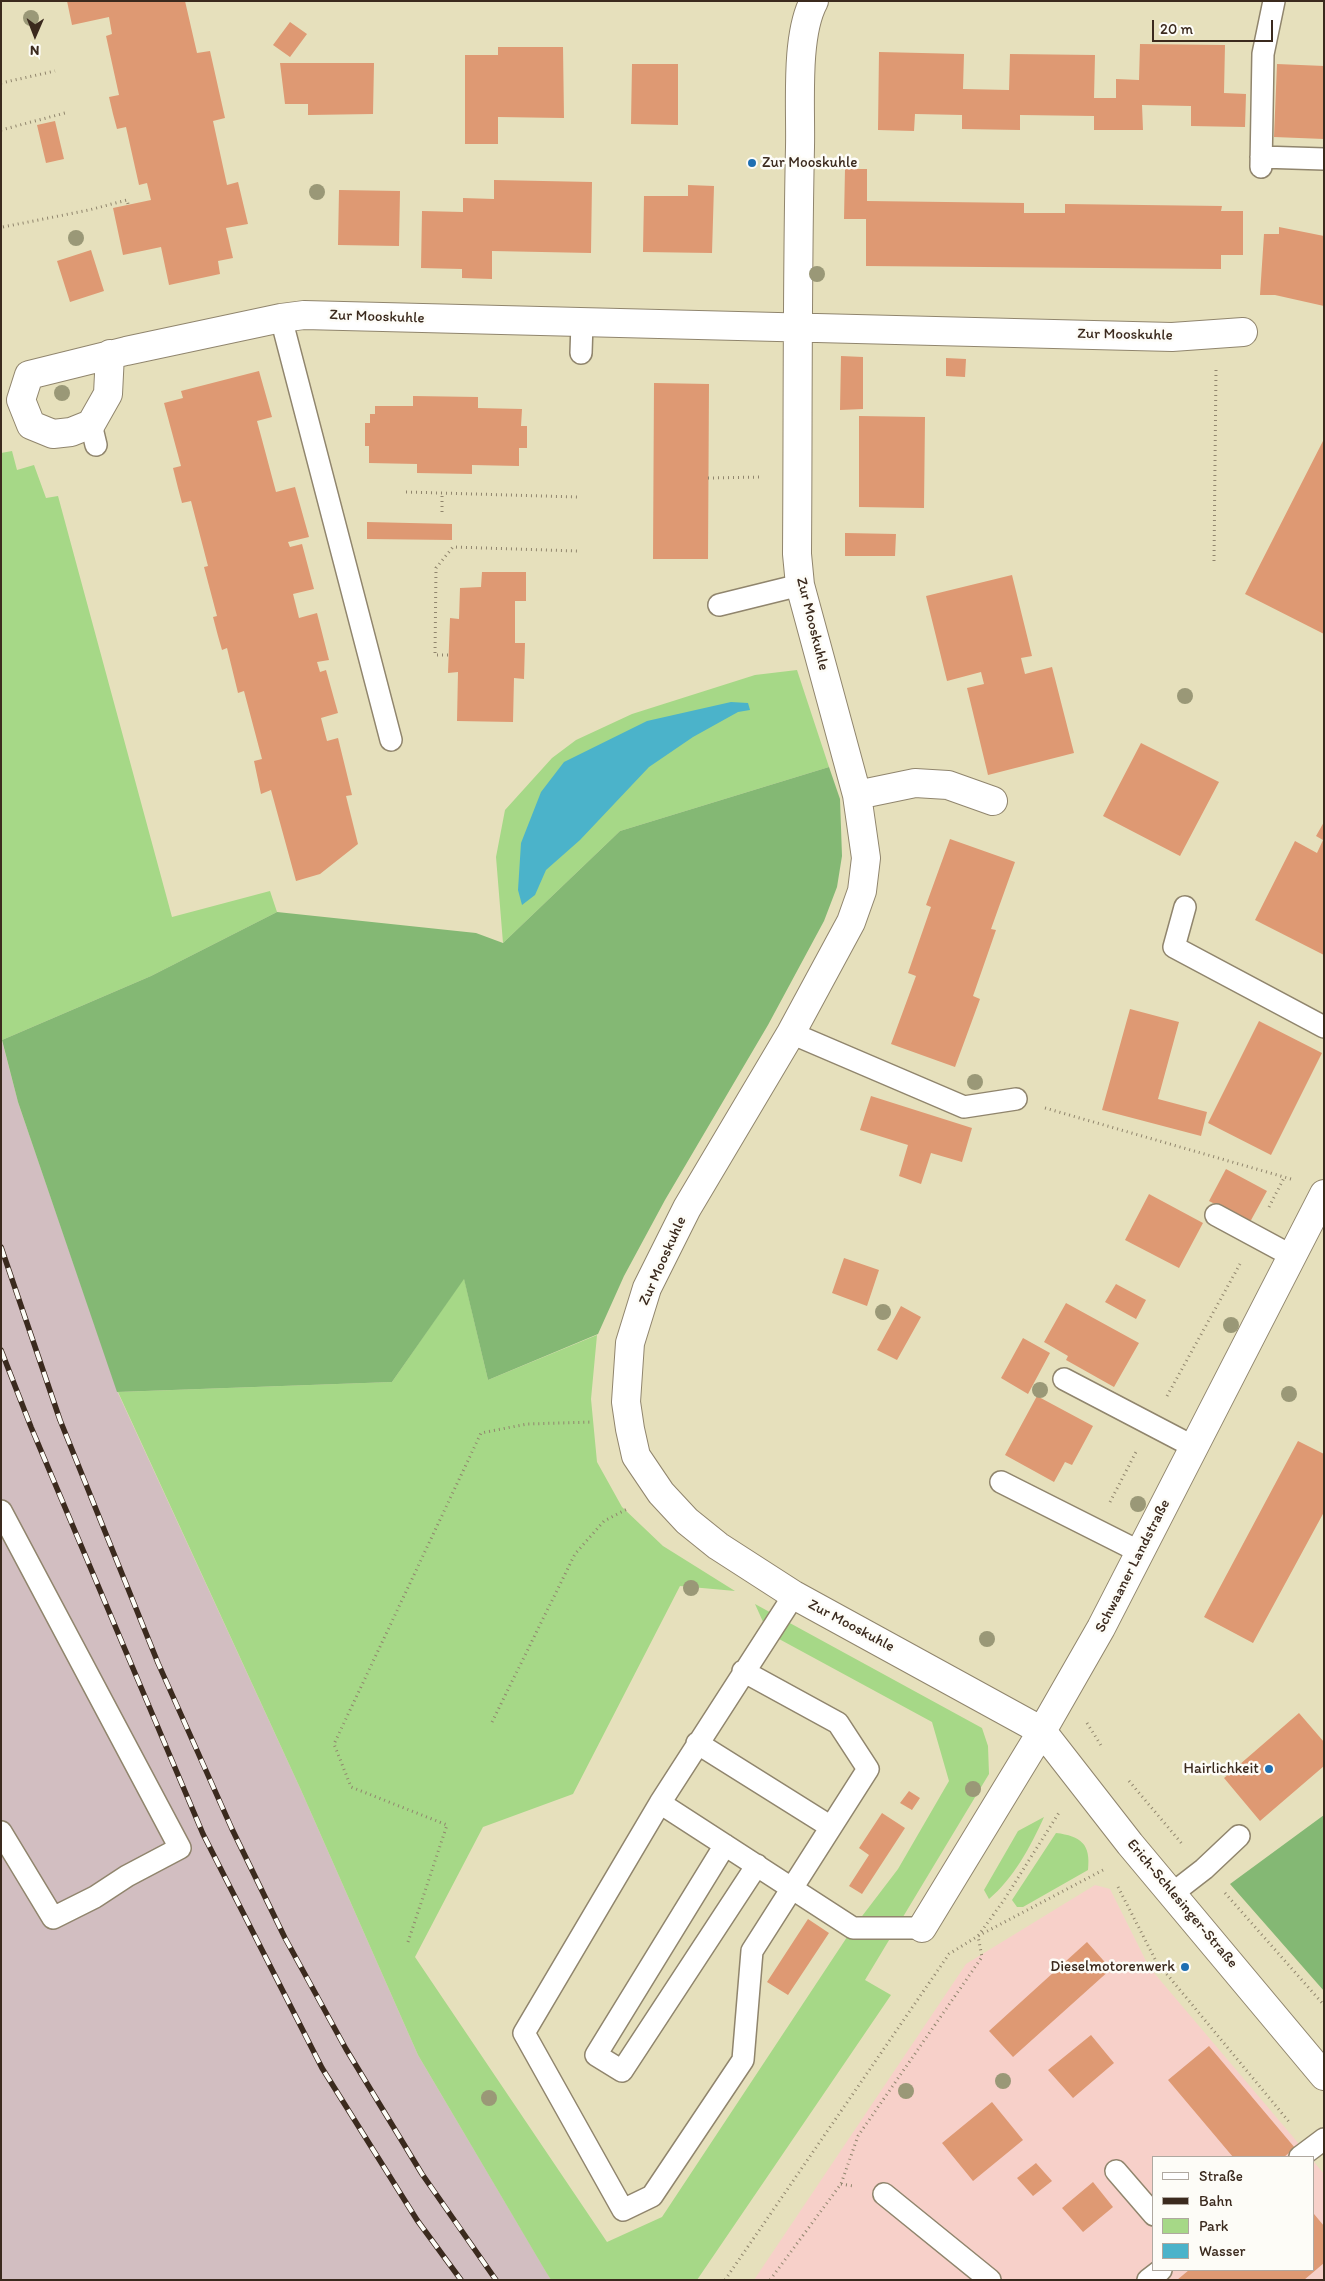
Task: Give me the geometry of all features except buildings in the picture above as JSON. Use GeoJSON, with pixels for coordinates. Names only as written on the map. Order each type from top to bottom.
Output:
{"type":"FeatureCollection","features":[{"type":"Feature","properties":{"kind":"street","name":"Zur Mooskuhle"},"geometry":{"type":"LineString","coordinates":[[814,1],[808,12],[802,56],[797,328],[797,554],[800,585],[857,795],[866,858],[862,891],[851,922],[792,1033],[687,1208],[648,1288],[630,1343],[626,1402],[628,1420],[636,1456],[661,1492],[687,1521],[718,1546],[794,1595],[1042,1731]]}},
{"type":"Feature","properties":{"kind":"street","name":"Zur Mooskuhle"},"geometry":{"type":"LineString","coordinates":[[110,354],[108,394],[94,434],[71,432],[53,434],[31,425],[21,400],[29,375],[110,354],[281,318],[304,315],[1172,337],[1243,332]]}},
{"type":"Feature","properties":{"kind":"street"},"geometry":{"type":"LineString","coordinates":[[857,795],[915,783],[948,785],[993,801]]}},
{"type":"Feature","properties":{"kind":"street","name":"Schwaaner Landstraße"},"geometry":{"type":"LineString","coordinates":[[922,1928],[1042,1731],[1101,1628],[1324,1194]]}},
{"type":"Feature","properties":{"kind":"street","name":"Erich-Schlesinger-Straße"},"geometry":{"type":"LineString","coordinates":[[1042,1731],[1130,1844],[1173,1893],[1324,2076]]}},
{"type":"Feature","properties":{"kind":"lane"},"geometry":{"type":"LineString","coordinates":[[1274,1],[1263,54],[1261,162],[1324,159]]}},
{"type":"Feature","properties":{"kind":"lane"},"geometry":{"type":"LineString","coordinates":[[281,318],[391,740]]}},
{"type":"Feature","properties":{"kind":"lane"},"geometry":{"type":"LineString","coordinates":[[581,352],[582,323]]}},
{"type":"Feature","properties":{"kind":"lane"},"geometry":{"type":"LineString","coordinates":[[719,605],[800,585]]}},
{"type":"Feature","properties":{"kind":"lane"},"geometry":{"type":"LineString","coordinates":[[1186,907],[1174,947],[1324,1027]]}},
{"type":"Feature","properties":{"kind":"lane"},"geometry":{"type":"LineString","coordinates":[[792,1033],[964,1107],[1016,1099]]}},
{"type":"Feature","properties":{"kind":"lane"},"geometry":{"type":"LineString","coordinates":[[1216,1215],[1292,1256]]}},
{"type":"Feature","properties":{"kind":"lane"},"geometry":{"type":"LineString","coordinates":[[1064,1379],[1194,1447]]}},
{"type":"Feature","properties":{"kind":"lane"},"geometry":{"type":"LineString","coordinates":[[1001,1482],[1140,1552]]}},
{"type":"Feature","properties":{"kind":"lane"},"geometry":{"type":"LineString","coordinates":[[1,1511],[180,1848],[127,1876],[95,1897],[54,1918],[1,1832]]}},
{"type":"Feature","properties":{"kind":"lane"},"geometry":{"type":"LineString","coordinates":[[743,1671],[838,1723],[868,1769],[752,1951],[743,2060],[652,2196],[623,2210],[524,2033],[660,1803],[743,1671],[794,1595]]}},
{"type":"Feature","properties":{"kind":"lane"},"geometry":{"type":"LineString","coordinates":[[697,1743],[831,1827]]}},
{"type":"Feature","properties":{"kind":"lane"},"geometry":{"type":"LineString","coordinates":[[660,1803],[853,1928],[922,1928]]}},
{"type":"Feature","properties":{"kind":"lane"},"geometry":{"type":"LineString","coordinates":[[1173,1893],[1239,1836]]}},
{"type":"Feature","properties":{"kind":"lane"},"geometry":{"type":"LineString","coordinates":[[725,1845],[596,2055],[613,2066],[622,2071],[757,1865]]}},
{"type":"Feature","properties":{"kind":"lane"},"geometry":{"type":"LineString","coordinates":[[1116,2171],[1152,2213]]}},
{"type":"Feature","properties":{"kind":"lane"},"geometry":{"type":"LineString","coordinates":[[884,2194],[990,2280]]}},
{"type":"Feature","properties":{"kind":"lane"},"geometry":{"type":"LineString","coordinates":[[1148,2280],[1160,2271]]}},
{"type":"Feature","properties":{"kind":"path"},"geometry":{"type":"LineString","coordinates":[[1,83],[55,71]]}},
{"type":"Feature","properties":{"kind":"path"},"geometry":{"type":"LineString","coordinates":[[1,130],[65,113]]}},
{"type":"Feature","properties":{"kind":"path"},"geometry":{"type":"LineString","coordinates":[[3,227],[89,210],[127,200],[128,204]]}},
{"type":"Feature","properties":{"kind":"path"},"geometry":{"type":"LineString","coordinates":[[1214,561],[1216,333]]}},
{"type":"Feature","properties":{"kind":"path"},"geometry":{"type":"LineString","coordinates":[[708,478],[798,477]]}},
{"type":"Feature","properties":{"kind":"path"},"geometry":{"type":"LineString","coordinates":[[406,492],[578,497]]}},
{"type":"Feature","properties":{"kind":"path"},"geometry":{"type":"LineString","coordinates":[[442,493],[442,512]]}},
{"type":"Feature","properties":{"kind":"path"},"geometry":{"type":"LineString","coordinates":[[448,655],[435,655],[436,568],[453,547],[576,551]]}},
{"type":"Feature","properties":{"kind":"path"},"geometry":{"type":"LineString","coordinates":[[1016,1099],[1292,1179]]}},
{"type":"Feature","properties":{"kind":"path"},"geometry":{"type":"LineString","coordinates":[[1154,1524],[1110,1502],[1255,1236],[1284,1176]]}},
{"type":"Feature","properties":{"kind":"path"},"geometry":{"type":"LineString","coordinates":[[408,1942],[447,1825],[352,1787],[334,1744],[481,1433],[528,1424],[628,1420]]}},
{"type":"Feature","properties":{"kind":"path"},"geometry":{"type":"LineString","coordinates":[[492,1722],[575,1554],[604,1521],[661,1492]]}},
{"type":"Feature","properties":{"kind":"path"},"geometry":{"type":"LineString","coordinates":[[770,2280],[841,2184],[858,2136],[982,1957],[978,1936],[1004,1900],[1063,1806]]}},
{"type":"Feature","properties":{"kind":"path"},"geometry":{"type":"LineString","coordinates":[[725,2280],[949,1954],[978,1936],[1108,1867],[1112,1876]]}},
{"type":"Feature","properties":{"kind":"path"},"geometry":{"type":"LineString","coordinates":[[1116,1884],[1156,1961],[1312,2148]]}},
{"type":"Feature","properties":{"kind":"shaded area"},"geometry":{"type":"Polygon","coordinates":[[[1,1037],[18,1102],[118,1393],[301,1790],[418,2055],[551,2280],[1,2280],[1,1037]]]}},
{"type":"Feature","properties":{"kind":"shaded area"},"geometry":{"type":"Polygon","coordinates":[[[1095,1885],[1110,1889],[1149,1967],[1309,2156],[1152,2156],[1152,2271],[1315,2271],[1315,2163],[1324,2174],[1324,2280],[754,2280],[966,1964],[1095,1885]]]}},
{"type":"Feature","properties":{"kind":"green space"},"geometry":{"type":"Polygon","coordinates":[[[12,451],[17,470],[34,465],[46,498],[58,496],[172,917],[270,891],[277,912],[151,976],[2,1040],[1,453],[12,451]]]}},
{"type":"Feature","properties":{"kind":"green space"},"geometry":{"type":"Polygon","coordinates":[[[797,670],[829,767],[620,831],[503,943],[496,857],[505,810],[552,758],[576,740],[632,714],[755,675],[797,670]]]}},
{"type":"Feature","properties":{"kind":"green space"},"geometry":{"type":"Polygon","coordinates":[[[829,767],[840,799],[842,856],[837,887],[824,921],[768,1025],[665,1200],[624,1276],[598,1334],[488,1380],[464,1279],[392,1382],[117,1392],[18,1102],[2,1040],[151,976],[277,912],[476,933],[503,943],[620,831],[829,767]]]}},
{"type":"Feature","properties":{"kind":"green space"},"geometry":{"type":"Polygon","coordinates":[[[464,1278],[488,1380],[597,1335],[591,1399],[597,1462],[622,1507],[663,1546],[735,1591],[680,1586],[573,1794],[483,1827],[415,1957],[607,2242],[662,2217],[853,1928],[898,1869],[949,1781],[932,1722],[768,1633],[755,1604],[982,1728],[988,1746],[989,1774],[865,1980],[891,1995],[697,2280],[551,2280],[418,2055],[301,1790],[118,1392],[392,1382],[464,1278]]]}},
{"type":"Feature","properties":{"kind":"green space"},"geometry":{"type":"Polygon","coordinates":[[[1324,1815],[1324,1991],[1230,1884],[1324,1815]]]}},
{"type":"Feature","properties":{"kind":"green space"},"geometry":{"type":"Polygon","coordinates":[[[1044,1817],[1014,1872],[989,1899],[984,1890],[1018,1831],[1044,1817]]]}},
{"type":"Feature","properties":{"kind":"green space"},"geometry":{"type":"Polygon","coordinates":[[[1056,1833],[1072,1836],[1082,1843],[1088,1854],[1088,1870],[1023,1907],[1017,1907],[1012,1900],[1056,1833]]]}},
{"type":"Feature","properties":{"kind":"water"},"geometry":{"type":"Polygon","coordinates":[[[731,702],[748,703],[750,710],[738,712],[693,737],[649,767],[580,840],[546,870],[535,895],[522,905],[518,890],[521,843],[541,792],[564,762],[647,721],[731,702]]]}},
{"type":"Feature","properties":{"kind":"railway"},"geometry":{"type":"LineString","coordinates":[[1,1247],[60,1420],[158,1663],[232,1829],[285,1938],[346,2049],[422,2174],[496,2280]]}},
{"type":"Feature","properties":{"kind":"railway"},"geometry":{"type":"LineString","coordinates":[[1,1350],[31,1427],[203,1834],[322,2068],[417,2220],[461,2280]]}},
{"type":"Feature","properties":{"kind":"place","name":"Zur Mooskuhle"},"geometry":{"type":"Point","coordinates":[752,163]}},
{"type":"Feature","properties":{"kind":"place","name":"Hairlichkeit"},"geometry":{"type":"Point","coordinates":[1269,1769]}},
{"type":"Feature","properties":{"kind":"place","name":"Dieselmotorenwerk"},"geometry":{"type":"Point","coordinates":[1185,1967]}}]}
